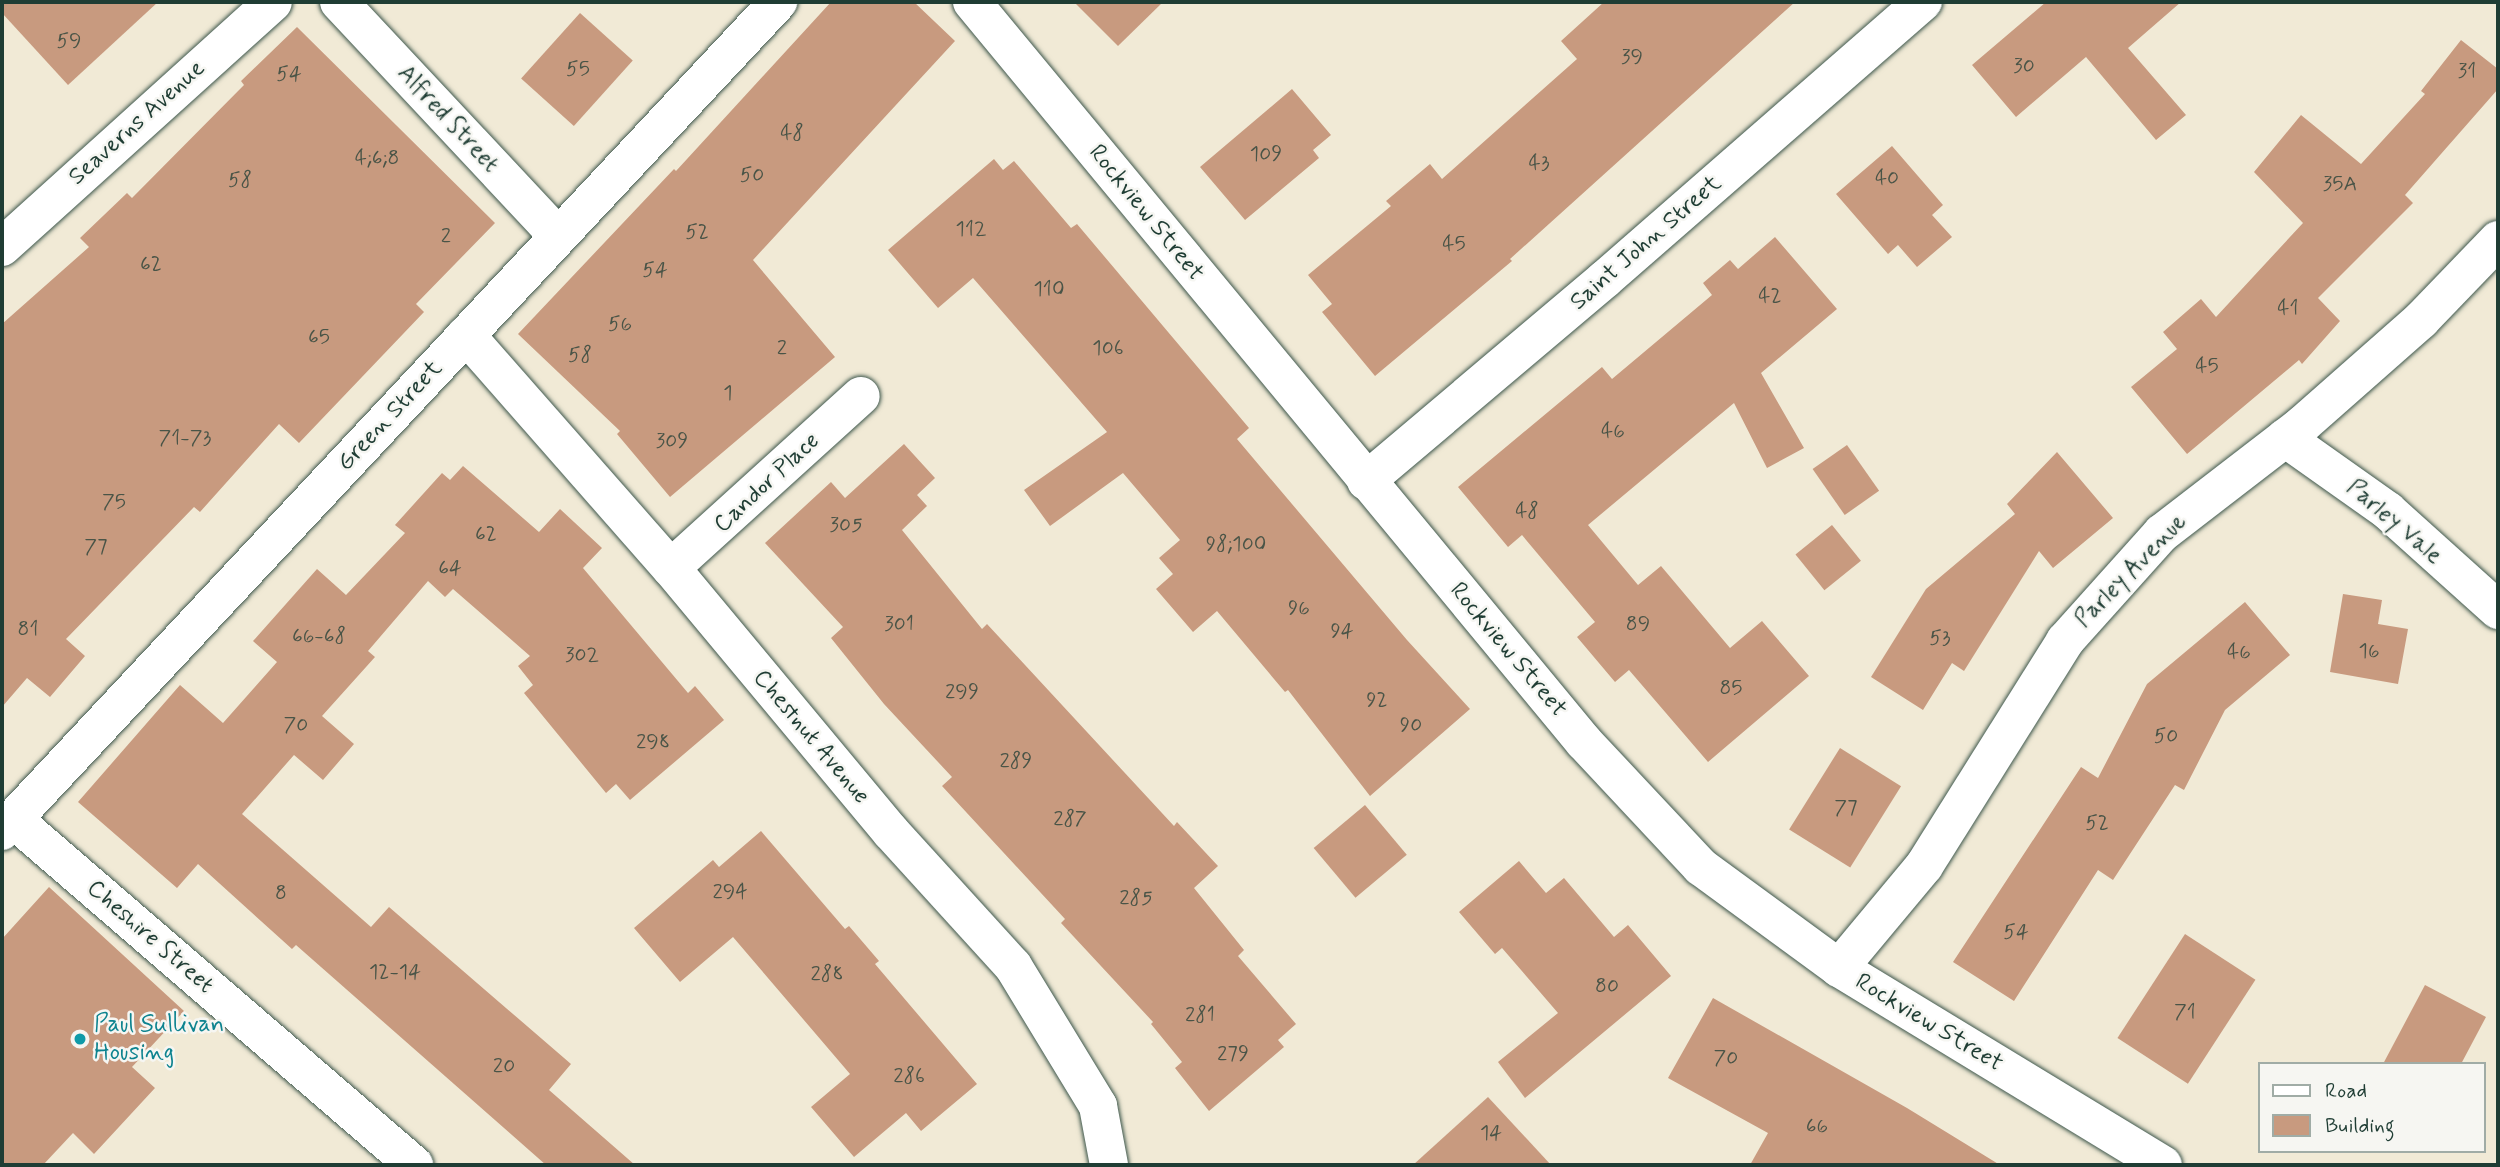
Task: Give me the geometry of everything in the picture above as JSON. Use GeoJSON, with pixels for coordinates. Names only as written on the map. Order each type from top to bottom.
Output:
{"type":"FeatureCollection","features":[{"type":"Feature","properties":{"kind":"street","name":"Seaverns Avenue"},"geometry":{"type":"LineString","coordinates":[[2,247],[274,2]]}},
{"type":"Feature","properties":{"kind":"street","name":"Alfred Street"},"geometry":{"type":"LineString","coordinates":[[338,2],[558,236]]}},
{"type":"Feature","properties":{"kind":"street","name":"Green Street"},"geometry":{"type":"LineString","coordinates":[[8,825],[778,2]]}},
{"type":"Feature","properties":{"kind":"street","name":"Rockview Street"},"geometry":{"type":"LineString","coordinates":[[972,2],[1584,742],[1700,867],[1839,968],[2163,1165]]}},
{"type":"Feature","properties":{"kind":"street","name":"Saint John Street"},"geometry":{"type":"LineString","coordinates":[[1366,481],[1605,279],[1923,2]]}},
{"type":"Feature","properties":{"kind":"street","name":"Parley Avenue"},"geometry":{"type":"LineString","coordinates":[[1839,968],[1924,866],[2065,640],[2162,533],[2285,438],[2421,320],[2498,240]]}},
{"type":"Feature","properties":{"kind":"street","name":"Chestnut Avenue"},"geometry":{"type":"LineString","coordinates":[[466,335],[671,568],[891,832],[1013,966],[1098,1106],[1110,1165]]}},
{"type":"Feature","properties":{"kind":"street","name":"Candor Place"},"geometry":{"type":"LineString","coordinates":[[671,568],[861,396]]}},
{"type":"Feature","properties":{"kind":"street","name":"Parley Vale"},"geometry":{"type":"LineString","coordinates":[[2285,438],[2388,511],[2498,610]]}},
{"type":"Feature","properties":{"kind":"street","name":"Cheshire Street"},"geometry":{"type":"LineString","coordinates":[[8,825],[414,1165]]}},
{"type":"Feature","properties":{"kind":"building"},"geometry":{"type":"Polygon","coordinates":[[[2,2],[158,2],[68,85],[2,13],[2,2]]]}},
{"type":"Feature","properties":{"kind":"building"},"geometry":{"type":"Polygon","coordinates":[[[831,2],[914,2],[955,41],[753,260],[835,357],[670,497],[617,434],[620,431],[518,334],[674,169],[676,171],[831,2]]]}},
{"type":"Feature","properties":{"kind":"building"},"geometry":{"type":"Polygon","coordinates":[[[1074,2],[1163,2],[1118,46],[1074,2]]]}},
{"type":"Feature","properties":{"kind":"building"},"geometry":{"type":"Polygon","coordinates":[[[1604,2],[1795,2],[1510,259],[1512,261],[1375,376],[1322,312],[1332,304],[1308,275],[1391,206],[1386,201],[1430,164],[1442,179],[1577,59],[1561,41],[1604,2]]]}},
{"type":"Feature","properties":{"kind":"building"},"geometry":{"type":"Polygon","coordinates":[[[2046,2],[2181,2],[2128,48],[2186,115],[2156,140],[2086,57],[2016,117],[1972,65],[2046,2]]]}},
{"type":"Feature","properties":{"kind":"building"},"geometry":{"type":"Polygon","coordinates":[[[580,13],[633,61],[574,126],[521,78],[580,13]]]}},
{"type":"Feature","properties":{"kind":"building"},"geometry":{"type":"Polygon","coordinates":[[[297,27],[495,223],[416,304],[424,312],[299,443],[279,424],[200,512],[194,507],[66,639],[85,656],[50,697],[27,678],[2,707],[2,324],[89,247],[80,238],[127,193],[132,198],[244,85],[241,81],[297,27]]]}},
{"type":"Feature","properties":{"kind":"building"},"geometry":{"type":"Polygon","coordinates":[[[2461,40],[2498,69],[2498,89],[2405,195],[2413,203],[2318,298],[2340,321],[2302,364],[2299,360],[2187,454],[2131,387],[2177,349],[2163,332],[2201,299],[2216,317],[2303,223],[2254,172],[2301,115],[2361,164],[2425,94],[2421,91],[2461,40]]]}},
{"type":"Feature","properties":{"kind":"building"},"geometry":{"type":"Polygon","coordinates":[[[1292,89],[1331,135],[1313,150],[1319,158],[1245,220],[1200,167],[1292,89]]]}},
{"type":"Feature","properties":{"kind":"building"},"geometry":{"type":"Polygon","coordinates":[[[1892,146],[1943,205],[1932,215],[1952,237],[1917,267],[1898,245],[1888,254],[1836,194],[1892,146]]]}},
{"type":"Feature","properties":{"kind":"building"},"geometry":{"type":"Polygon","coordinates":[[[994,159],[1003,170],[1014,161],[1071,228],[1077,224],[1249,428],[1237,439],[1407,640],[1470,709],[1370,796],[1288,690],[1285,692],[1217,611],[1193,632],[1156,589],[1173,574],[1159,558],[1180,540],[1123,473],[1050,526],[1024,490],[1107,432],[973,278],[938,308],[888,250],[994,159]]]}},
{"type":"Feature","properties":{"kind":"building"},"geometry":{"type":"Polygon","coordinates":[[[1775,237],[1837,309],[1761,373],[1804,448],[1767,468],[1734,403],[1588,525],[1638,585],[1661,566],[1730,648],[1762,621],[1809,676],[1708,762],[1629,670],[1615,682],[1577,637],[1595,622],[1522,535],[1508,547],[1458,487],[1602,367],[1612,379],[1712,295],[1703,283],[1730,260],[1738,269],[1775,237]]]}},
{"type":"Feature","properties":{"kind":"building"},"geometry":{"type":"Polygon","coordinates":[[[904,444],[935,478],[917,495],[927,506],[902,530],[982,629],[987,624],[1174,826],[1177,822],[1218,866],[1194,888],[1244,950],[1238,956],[1296,1024],[1278,1040],[1284,1047],[1209,1111],[1175,1068],[1182,1062],[1151,1024],[1153,1022],[1061,923],[1065,919],[942,786],[952,777],[884,704],[831,638],[843,627],[765,543],[831,482],[845,498],[904,444]]]}},
{"type":"Feature","properties":{"kind":"building"},"geometry":{"type":"Polygon","coordinates":[[[1847,445],[1879,491],[1845,515],[1813,469],[1847,445]]]}},
{"type":"Feature","properties":{"kind":"building"},"geometry":{"type":"Polygon","coordinates":[[[2057,452],[2113,518],[2053,568],[2039,551],[1964,671],[1952,663],[1923,710],[1871,677],[1926,589],[2015,514],[2007,504],[2057,452]]]}},
{"type":"Feature","properties":{"kind":"building"},"geometry":{"type":"Polygon","coordinates":[[[463,466],[539,532],[560,509],[602,548],[583,568],[688,693],[695,686],[724,720],[630,800],[616,784],[606,793],[524,693],[533,685],[518,666],[530,656],[453,589],[445,597],[428,581],[368,651],[375,657],[322,716],[354,744],[323,780],[294,755],[242,814],[371,927],[389,907],[571,1064],[549,1090],[635,1165],[546,1165],[296,945],[292,949],[198,864],[177,888],[78,802],[180,685],[223,723],[277,662],[253,641],[317,569],[346,595],[405,533],[395,525],[442,473],[450,480],[463,466]]]}},
{"type":"Feature","properties":{"kind":"building"},"geometry":{"type":"Polygon","coordinates":[[[1832,525],[1861,561],[1824,590],[1795,555],[1832,525]]]}},
{"type":"Feature","properties":{"kind":"building"},"geometry":{"type":"Polygon","coordinates":[[[2343,594],[2382,600],[2378,624],[2408,629],[2398,684],[2330,672],[2343,594]]]}},
{"type":"Feature","properties":{"kind":"building"},"geometry":{"type":"Polygon","coordinates":[[[2245,602],[2290,655],[2225,710],[2184,790],[2175,785],[2113,880],[2098,870],[2014,1001],[1953,962],[2081,767],[2098,778],[2147,684],[2245,602]]]}},
{"type":"Feature","properties":{"kind":"building"},"geometry":{"type":"Polygon","coordinates":[[[1840,748],[1901,786],[1850,868],[1789,829],[1840,748]]]}},
{"type":"Feature","properties":{"kind":"building"},"geometry":{"type":"Polygon","coordinates":[[[1365,805],[1407,855],[1355,898],[1314,848],[1365,805]]]}},
{"type":"Feature","properties":{"kind":"building"},"geometry":{"type":"Polygon","coordinates":[[[761,831],[845,929],[849,926],[879,961],[875,964],[977,1084],[921,1131],[906,1113],[854,1157],[811,1107],[850,1074],[733,937],[680,982],[634,928],[713,860],[719,867],[761,831]]]}},
{"type":"Feature","properties":{"kind":"building"},"geometry":{"type":"Polygon","coordinates":[[[1519,861],[1546,893],[1564,878],[1614,937],[1628,925],[1671,976],[1525,1098],[1498,1062],[1558,1013],[1502,948],[1495,954],[1459,912],[1519,861]]]}},
{"type":"Feature","properties":{"kind":"building","name":"Paul Sullivan Housing"},"geometry":{"type":"Polygon","coordinates":[[[49,887],[184,1011],[132,1067],[155,1088],[94,1154],[73,1133],[43,1165],[2,1165],[2,939],[49,887]]]}},
{"type":"Feature","properties":{"kind":"building"},"geometry":{"type":"Polygon","coordinates":[[[2185,934],[2255,980],[2188,1084],[2117,1038],[2185,934]]]}},
{"type":"Feature","properties":{"kind":"building"},"geometry":{"type":"Polygon","coordinates":[[[2425,985],[2486,1017],[2462,1062],[2384,1062],[2425,985]]]}},
{"type":"Feature","properties":{"kind":"building"},"geometry":{"type":"Polygon","coordinates":[[[1713,998],[1907,1108],[2000,1165],[1750,1165],[1768,1133],[1668,1078],[1713,998]]]}},
{"type":"Feature","properties":{"kind":"building"},"geometry":{"type":"Polygon","coordinates":[[[1488,1097],[1551,1165],[1413,1165],[1488,1097]]]}},
{"type":"Feature","properties":{"kind":"place","name":"Paul Sullivan Housing"},"geometry":{"type":"Point","coordinates":[80,1039]}}]}
